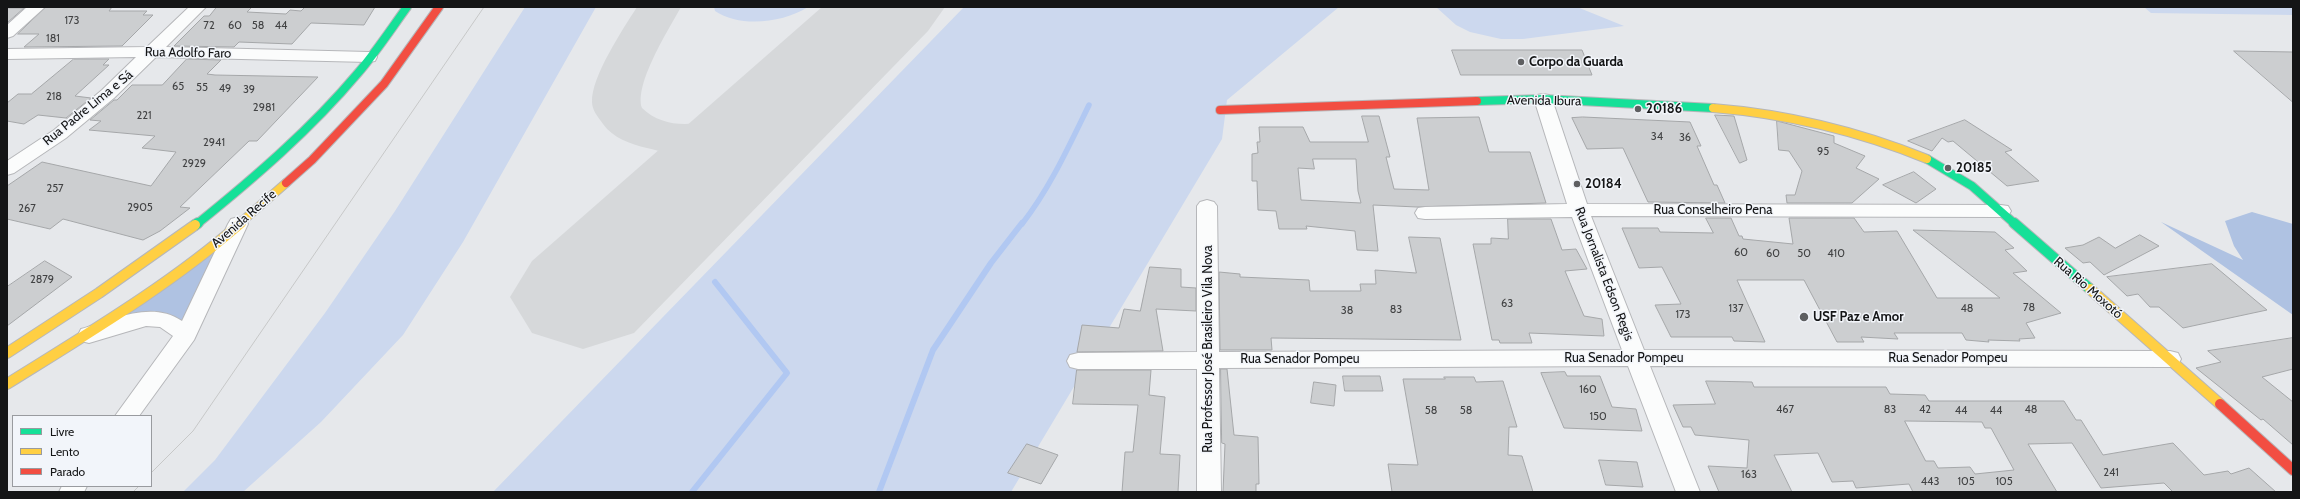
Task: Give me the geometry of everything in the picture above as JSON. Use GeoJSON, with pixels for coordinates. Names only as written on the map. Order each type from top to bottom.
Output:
{"type":"FeatureCollection","features":[{"type":"Feature","properties":{"kind":"main road","name":"Avenida Recife"},"geometry":{"type":"LineString","coordinates":[[7,353],[111,287],[201,222],[275,158],[327,107],[369,57],[407,7]]}},
{"type":"Feature","properties":{"kind":"main road","name":"Avenida Recife"},"geometry":{"type":"LineString","coordinates":[[7,384],[84,336],[154,289],[238,224],[312,160],[384,84],[439,7]]}},
{"type":"Feature","properties":{"kind":"main road","name":"Avenida Ibura"},"geometry":{"type":"LineString","coordinates":[[1220,110],[1543,99],[1736,109],[1782,114],[1864,136]]}},
{"type":"Feature","properties":{"kind":"main road","name":"Rua Rio Moxotó"},"geometry":{"type":"LineString","coordinates":[[1864,136],[1934,162],[1972,186],[2170,358],[2293,470]]}},
{"type":"Feature","properties":{"kind":"street"},"geometry":{"type":"LineString","coordinates":[[7,33],[37,7]]}},
{"type":"Feature","properties":{"kind":"street","name":"Rua Padre Lima e Sá"},"geometry":{"type":"LineString","coordinates":[[7,169],[60,134],[108,94],[198,7]]}},
{"type":"Feature","properties":{"kind":"street","name":"Rua Adolfo Faro"},"geometry":{"type":"LineString","coordinates":[[7,54],[153,52],[369,57]]}},
{"type":"Feature","properties":{"kind":"street","name":"Rua Jornalista Edson Regis"},"geometry":{"type":"LineString","coordinates":[[1543,99],[1579,210],[1688,492]]}},
{"type":"Feature","properties":{"kind":"street","name":"Rua Professor José Brasileiro Vila Nova"},"geometry":{"type":"LineString","coordinates":[[1207,206],[1209,492]]}},
{"type":"Feature","properties":{"kind":"street","name":"Rua Conselheiro Pena"},"geometry":{"type":"LineString","coordinates":[[1425,213],[1579,210],[2001,211]]}},
{"type":"Feature","properties":{"kind":"street"},"geometry":{"type":"LineString","coordinates":[[127,415],[186,334],[238,224]]}},
{"type":"Feature","properties":{"kind":"street"},"geometry":{"type":"LineString","coordinates":[[84,336],[146,318],[165,320],[186,334]]}},
{"type":"Feature","properties":{"kind":"street","name":"Rua Senador Pompeu"},"geometry":{"type":"LineString","coordinates":[[1078,361],[1636,358],[2170,358]]}},
{"type":"Feature","properties":{"kind":"shaded area"},"geometry":{"type":"Polygon","coordinates":[[[525,7],[596,7],[463,242],[403,335],[321,422],[243,492],[183,492],[215,460],[325,313],[395,211],[525,7]]]}},
{"type":"Feature","properties":{"kind":"shaded area"},"geometry":{"type":"Polygon","coordinates":[[[714,7],[808,7],[786,17],[774,20],[749,21],[737,20],[725,16],[715,11],[714,7]]]}},
{"type":"Feature","properties":{"kind":"shaded area"},"geometry":{"type":"Polygon","coordinates":[[[964,7],[1339,7],[1227,100],[1222,139],[1011,492],[493,492],[964,7]]]}},
{"type":"Feature","properties":{"kind":"shaded area"},"geometry":{"type":"Polygon","coordinates":[[[1436,7],[1577,7],[1624,26],[1523,39],[1501,39],[1470,32],[1456,25],[1436,7]]]}},
{"type":"Feature","properties":{"kind":"shaded area"},"geometry":{"type":"Polygon","coordinates":[[[2144,7],[2293,7],[2293,15],[2151,13],[2144,7]]]}},
{"type":"Feature","properties":{"kind":"shaded area"},"geometry":{"type":"Polygon","coordinates":[[[2252,212],[2293,224],[2293,315],[2161,222],[2243,260],[2234,246],[2225,221],[2252,212]]]}},
{"type":"Feature","properties":{"kind":"shaded area"},"geometry":{"type":"Polygon","coordinates":[[[226,240],[184,327],[114,323],[226,240]]]}},
{"type":"Feature","properties":{"kind":"building"},"geometry":{"type":"Polygon","coordinates":[[[46,7],[112,7],[109,11],[147,11],[143,15],[153,15],[122,46],[24,47],[39,34],[18,34],[46,7]]]}},
{"type":"Feature","properties":{"kind":"building"},"geometry":{"type":"Polygon","coordinates":[[[217,7],[252,7],[247,12],[286,14],[290,10],[301,11],[305,7],[375,7],[364,25],[311,23],[292,44],[239,42],[234,47],[174,46],[204,16],[209,16],[217,7]]]}},
{"type":"Feature","properties":{"kind":"building"},"geometry":{"type":"Polygon","coordinates":[[[7,8],[24,8],[7,23],[7,8]]]}},
{"type":"Feature","properties":{"kind":"building","name":"Corpo da Guarda"},"geometry":{"type":"Polygon","coordinates":[[[1452,50],[1582,50],[1592,75],[1461,75],[1452,50]]]}},
{"type":"Feature","properties":{"kind":"building"},"geometry":{"type":"Polygon","coordinates":[[[2234,51],[2293,52],[2293,102],[2234,51]]]}},
{"type":"Feature","properties":{"kind":"building"},"geometry":{"type":"Polygon","coordinates":[[[74,59],[109,59],[103,65],[109,65],[75,96],[91,98],[66,118],[38,115],[24,124],[7,121],[7,103],[18,94],[31,94],[74,59]]]}},
{"type":"Feature","properties":{"kind":"building"},"geometry":{"type":"Polygon","coordinates":[[[187,59],[221,60],[207,74],[318,77],[257,141],[249,141],[180,207],[190,208],[160,231],[143,240],[63,219],[50,229],[7,219],[7,186],[42,162],[151,186],[176,152],[142,148],[155,136],[89,130],[101,121],[90,120],[114,100],[117,100],[132,85],[162,85],[187,59]]]}},
{"type":"Feature","properties":{"kind":"building"},"geometry":{"type":"Polygon","coordinates":[[[1715,115],[1734,116],[1747,160],[1740,163],[1715,115]]]}},
{"type":"Feature","properties":{"kind":"building"},"geometry":{"type":"Polygon","coordinates":[[[1362,116],[1379,116],[1390,157],[1386,157],[1394,189],[1429,190],[1417,118],[1479,117],[1489,152],[1530,152],[1546,203],[1417,207],[1373,205],[1378,251],[1357,250],[1355,231],[1306,226],[1307,229],[1279,229],[1276,211],[1258,210],[1257,181],[1252,181],[1252,154],[1258,153],[1257,142],[1260,142],[1259,127],[1303,127],[1310,142],[1368,142],[1362,116]],[[1313,159],[1314,169],[1298,168],[1301,200],[1361,203],[1358,191],[1356,159],[1313,159]]]}},
{"type":"Feature","properties":{"kind":"building"},"geometry":{"type":"Polygon","coordinates":[[[1583,117],[1690,122],[1701,146],[1697,146],[1714,185],[1717,185],[1725,203],[1648,202],[1623,148],[1587,149],[1572,118],[1583,117]]]}},
{"type":"Feature","properties":{"kind":"building"},"geometry":{"type":"Polygon","coordinates":[[[1965,120],[2012,150],[2005,152],[2039,181],[2007,186],[1953,141],[1948,142],[1942,138],[1932,151],[1908,141],[1965,120]]]}},
{"type":"Feature","properties":{"kind":"building"},"geometry":{"type":"Polygon","coordinates":[[[1777,121],[1834,136],[1834,143],[1865,156],[1856,168],[1879,179],[1852,203],[1787,203],[1786,195],[1795,195],[1802,171],[1789,151],[1779,150],[1777,121]]]}},
{"type":"Feature","properties":{"kind":"building"},"geometry":{"type":"Polygon","coordinates":[[[1914,172],[1936,189],[1916,203],[1883,185],[1914,172]]]}},
{"type":"Feature","properties":{"kind":"building"},"geometry":{"type":"Polygon","coordinates":[[[1706,218],[1731,218],[1739,236],[1742,236],[1743,239],[1793,244],[1789,218],[1854,218],[1864,232],[1897,231],[1937,298],[2000,298],[1913,230],[1995,232],[2014,248],[2005,250],[2027,271],[2013,273],[2061,313],[2026,323],[2035,338],[2019,339],[2020,341],[1988,340],[1989,342],[1966,340],[1962,333],[1894,333],[1898,339],[1861,337],[1864,342],[1837,342],[1804,280],[1737,280],[1765,342],[1734,341],[1732,337],[1671,337],[1655,305],[1681,304],[1662,267],[1639,268],[1622,228],[1658,228],[1660,232],[1713,233],[1706,218]]]}},
{"type":"Feature","properties":{"kind":"building"},"geometry":{"type":"Polygon","coordinates":[[[1508,219],[1551,219],[1562,250],[1576,249],[1587,269],[1565,271],[1584,316],[1602,319],[1604,336],[1529,333],[1532,343],[1500,343],[1499,340],[1492,340],[1473,244],[1491,244],[1491,238],[1508,239],[1508,219]]]}},
{"type":"Feature","properties":{"kind":"building"},"geometry":{"type":"Polygon","coordinates":[[[2140,235],[2159,246],[2104,275],[2090,262],[2083,263],[2065,248],[2083,245],[2099,237],[2115,248],[2140,235]]]}},
{"type":"Feature","properties":{"kind":"building"},"geometry":{"type":"Polygon","coordinates":[[[1409,237],[1440,238],[1461,340],[1271,338],[1272,350],[1220,350],[1219,272],[1240,274],[1240,277],[1309,280],[1310,291],[1361,291],[1360,284],[1376,284],[1375,270],[1416,273],[1409,237]]]}},
{"type":"Feature","properties":{"kind":"building"},"geometry":{"type":"Polygon","coordinates":[[[45,261],[72,277],[7,326],[7,287],[45,261]]]}},
{"type":"Feature","properties":{"kind":"building"},"geometry":{"type":"Polygon","coordinates":[[[2212,264],[2267,310],[2183,328],[2159,307],[2150,307],[2138,294],[2127,296],[2107,277],[2212,264]]]}},
{"type":"Feature","properties":{"kind":"building"},"geometry":{"type":"Polygon","coordinates":[[[1150,267],[1181,269],[1181,287],[1196,288],[1196,311],[1156,309],[1163,351],[1077,352],[1082,325],[1119,328],[1124,309],[1140,311],[1150,267]]]}},
{"type":"Feature","properties":{"kind":"building"},"geometry":{"type":"Polygon","coordinates":[[[2293,338],[2293,369],[2262,377],[2293,402],[2293,445],[2263,419],[2261,420],[2196,368],[2221,362],[2208,351],[2293,338]]]}},
{"type":"Feature","properties":{"kind":"building"},"geometry":{"type":"Polygon","coordinates":[[[1221,369],[1227,369],[1234,435],[1258,437],[1259,484],[1256,484],[1256,492],[1223,492],[1225,444],[1222,443],[1221,369]]]}},
{"type":"Feature","properties":{"kind":"building"},"geometry":{"type":"Polygon","coordinates":[[[1077,370],[1151,370],[1149,395],[1165,397],[1160,454],[1180,455],[1178,492],[1122,492],[1125,452],[1133,452],[1138,405],[1073,404],[1077,370]]]}},
{"type":"Feature","properties":{"kind":"building"},"geometry":{"type":"Polygon","coordinates":[[[1565,372],[1567,376],[1600,376],[1612,407],[1636,409],[1642,431],[1564,428],[1541,373],[1565,372]]]}},
{"type":"Feature","properties":{"kind":"building"},"geometry":{"type":"Polygon","coordinates":[[[1343,376],[1380,376],[1383,391],[1345,391],[1343,376]]]}},
{"type":"Feature","properties":{"kind":"building"},"geometry":{"type":"Polygon","coordinates":[[[1444,377],[1474,377],[1476,382],[1503,381],[1517,427],[1509,427],[1508,455],[1522,456],[1533,492],[1392,492],[1388,464],[1418,465],[1403,379],[1445,379],[1444,377]]]}},
{"type":"Feature","properties":{"kind":"building"},"geometry":{"type":"Polygon","coordinates":[[[1706,381],[1752,382],[1754,387],[1886,387],[1890,394],[1925,395],[1929,401],[2064,401],[2076,420],[2081,420],[2103,455],[2173,443],[2204,475],[2228,471],[2231,474],[2249,468],[2276,492],[2173,492],[2164,483],[2101,488],[2072,443],[2028,444],[2057,492],[1913,492],[1909,484],[1856,488],[1853,481],[1832,482],[1818,453],[1774,455],[1792,492],[1719,492],[1708,466],[1747,468],[1749,440],[1695,435],[1691,427],[1683,427],[1673,405],[1715,404],[1706,381]],[[1905,421],[1926,461],[1934,461],[1938,468],[1970,467],[1975,474],[2014,470],[1991,428],[1985,428],[1982,422],[1905,421]]]}},
{"type":"Feature","properties":{"kind":"building"},"geometry":{"type":"Polygon","coordinates":[[[1314,382],[1336,385],[1334,406],[1311,403],[1314,382]]]}},
{"type":"Feature","properties":{"kind":"building"},"geometry":{"type":"Polygon","coordinates":[[[1027,444],[1058,455],[1041,484],[1008,473],[1027,444]]]}},
{"type":"Feature","properties":{"kind":"building"},"geometry":{"type":"Polygon","coordinates":[[[1599,460],[1637,462],[1643,487],[1606,485],[1599,460]]]}},
{"type":"Feature","properties":{"kind":"waterway"},"geometry":{"type":"LineString","coordinates":[[1022,224],[1050,181],[1089,105]]}},
{"type":"Feature","properties":{"kind":"waterway"},"geometry":{"type":"LineString","coordinates":[[879,492],[933,350],[991,263],[1022,223]]}},
{"type":"Feature","properties":{"kind":"waterway"},"geometry":{"type":"LineString","coordinates":[[692,492],[787,373],[715,282]]}},
{"type":"Feature","properties":{"kind":"taxiway"},"geometry":{"type":"LineString","coordinates":[[659,7],[626,67],[617,92],[616,101],[618,109],[630,124],[658,135],[678,139],[698,139],[737,131],[756,123],[791,100]]}},
{"type":"Feature","properties":{"kind":"runway"},"geometry":{"type":"LineString","coordinates":[[583,297],[889,7]]}},
{"type":"Feature","properties":{"kind":"tram line"},"geometry":{"type":"LineString","coordinates":[[152,472],[193,431],[484,7]]}},
{"type":"Feature","properties":{"kind":"tram line"},"geometry":{"type":"LineString","coordinates":[[133,492],[138,487]]}},
{"type":"Feature","properties":{"kind":"traffic: fast"},"geometry":{"type":"LineString","coordinates":[[195,225],[236,192],[314,121],[358,73],[407,7]]}},
{"type":"Feature","properties":{"kind":"traffic: fast"},"geometry":{"type":"LineString","coordinates":[[1477,101],[1543,99],[1713,108]]}},
{"type":"Feature","properties":{"kind":"traffic: fast"},"geometry":{"type":"LineString","coordinates":[[1927,159],[1972,186],[2090,289]]}},
{"type":"Feature","properties":{"kind":"traffic: slow"},"geometry":{"type":"LineString","coordinates":[[1713,108],[1741,110],[1795,118],[1822,124],[1875,139],[1927,159]]}},
{"type":"Feature","properties":{"kind":"traffic: slow"},"geometry":{"type":"LineString","coordinates":[[7,384],[115,316],[223,238],[286,183]]}},
{"type":"Feature","properties":{"kind":"traffic: slow"},"geometry":{"type":"LineString","coordinates":[[7,353],[99,293],[195,225]]}},
{"type":"Feature","properties":{"kind":"traffic: slow"},"geometry":{"type":"LineString","coordinates":[[2090,289],[2220,404]]}},
{"type":"Feature","properties":{"kind":"traffic: jam"},"geometry":{"type":"LineString","coordinates":[[286,183],[312,160],[384,84],[439,7]]}},
{"type":"Feature","properties":{"kind":"traffic: jam"},"geometry":{"type":"LineString","coordinates":[[1220,110],[1477,101]]}},
{"type":"Feature","properties":{"kind":"traffic: jam"},"geometry":{"type":"LineString","coordinates":[[2220,404],[2293,470]]}},
{"type":"Feature","properties":{"kind":"place","name":"Corpo da Guarda"},"geometry":{"type":"Point","coordinates":[1521,62]}},
{"type":"Feature","properties":{"kind":"place","name":"20186"},"geometry":{"type":"Point","coordinates":[1638,109]}},
{"type":"Feature","properties":{"kind":"place","name":"20185"},"geometry":{"type":"Point","coordinates":[1948,168]}},
{"type":"Feature","properties":{"kind":"place","name":"20184"},"geometry":{"type":"Point","coordinates":[1577,184]}},
{"type":"Feature","properties":{"kind":"place","name":"USF Paz e Amor"},"geometry":{"type":"Point","coordinates":[1804,317]}}]}
